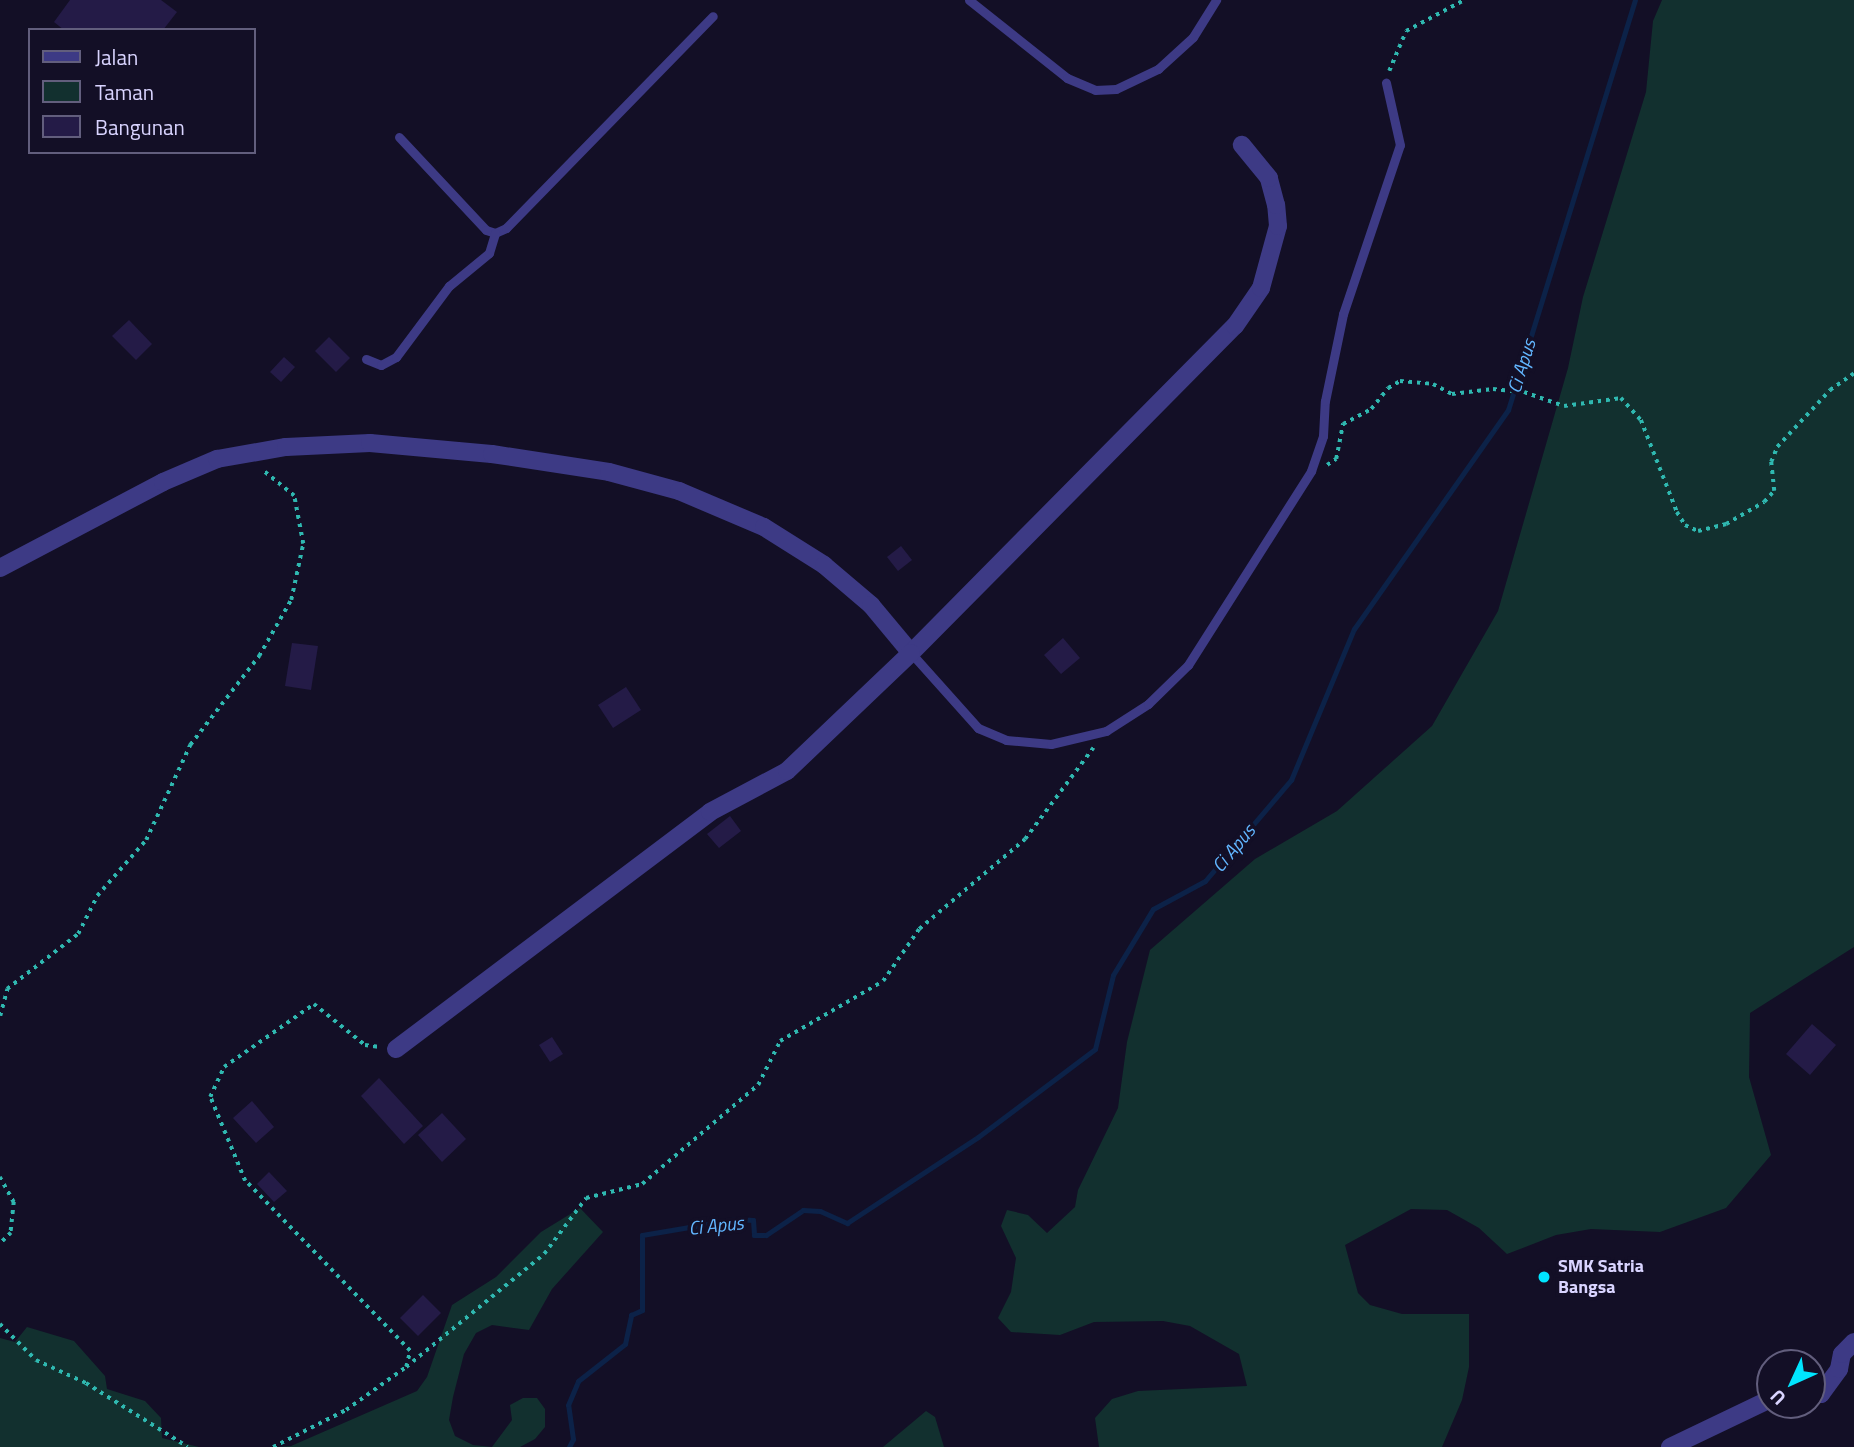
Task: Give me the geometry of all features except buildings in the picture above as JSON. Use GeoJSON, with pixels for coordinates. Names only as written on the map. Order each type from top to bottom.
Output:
{"type":"FeatureCollection","features":[{"type":"Feature","properties":{"kind":"street"},"geometry":{"type":"LineString","coordinates":[[396,1049],[710,812],[763,788],[787,771],[911,653],[1235,326],[1261,288],[1278,226],[1269,178],[1242,145]]}},
{"type":"Feature","properties":{"kind":"street"},"geometry":{"type":"LineString","coordinates":[[0,568],[163,482],[217,459],[286,447],[370,443],[492,454],[609,472],[679,491],[764,527],[824,565],[871,605],[911,653]]}},
{"type":"Feature","properties":{"kind":"street"},"geometry":{"type":"LineString","coordinates":[[1826,1387],[1839,1369],[1842,1354],[1854,1342]]}},
{"type":"Feature","properties":{"kind":"street"},"geometry":{"type":"LineString","coordinates":[[1670,1447],[1756,1406]]}},
{"type":"Feature","properties":{"kind":"lane"},"geometry":{"type":"LineString","coordinates":[[969,0],[1067,78],[1095,90],[1126,85],[1158,69],[1193,37],[1216,0]]}},
{"type":"Feature","properties":{"kind":"lane"},"geometry":{"type":"LineString","coordinates":[[366,359],[381,365],[396,357],[449,286],[489,253],[495,233],[506,228],[713,16]]}},
{"type":"Feature","properties":{"kind":"lane"},"geometry":{"type":"LineString","coordinates":[[911,653],[956,708],[978,728],[1006,740],[1051,744],[1105,731],[1148,704],[1188,665],[1311,471],[1323,436],[1325,401],[1343,314],[1400,145],[1386,83]]}},
{"type":"Feature","properties":{"kind":"lane"},"geometry":{"type":"LineString","coordinates":[[399,137],[477,220],[495,233]]}},
{"type":"Feature","properties":{"kind":"path"},"geometry":{"type":"LineString","coordinates":[[1386,83],[1394,51],[1406,31],[1464,0]]}},
{"type":"Feature","properties":{"kind":"path"},"geometry":{"type":"LineString","coordinates":[[1311,471],[1336,459],[1343,424],[1371,409],[1388,387],[1400,381],[1433,384],[1452,394],[1493,389],[1524,392],[1564,406],[1621,398],[1641,420],[1677,512],[1685,525],[1698,531],[1726,524],[1765,502],[1774,491],[1772,462],[1777,447],[1830,390],[1854,373]]}},
{"type":"Feature","properties":{"kind":"path"},"geometry":{"type":"LineString","coordinates":[[0,1016],[7,989],[78,934],[97,896],[146,840],[190,745],[259,656],[291,600],[303,544],[294,496],[268,472],[256,469]]}},
{"type":"Feature","properties":{"kind":"path"},"geometry":{"type":"LineString","coordinates":[[273,1447],[346,1410],[406,1367],[544,1254],[586,1198],[642,1184],[758,1084],[780,1041],[883,981],[919,929],[1025,839],[1105,731]]}},
{"type":"Feature","properties":{"kind":"path"},"geometry":{"type":"LineString","coordinates":[[396,1049],[365,1045],[314,1004],[224,1067],[210,1097],[245,1181],[410,1351],[406,1367]]}},
{"type":"Feature","properties":{"kind":"path"},"geometry":{"type":"LineString","coordinates":[[0,1177],[14,1202],[11,1233],[0,1244]]}},
{"type":"Feature","properties":{"kind":"path"},"geometry":{"type":"LineString","coordinates":[[0,1324],[36,1360],[86,1383],[188,1447]]}},
{"type":"Feature","properties":{"kind":"green space"},"geometry":{"type":"Polygon","coordinates":[[[1662,0],[1854,0],[1854,947],[1750,1013],[1749,1077],[1771,1155],[1726,1208],[1660,1232],[1591,1229],[1556,1235],[1507,1254],[1479,1228],[1447,1210],[1411,1209],[1345,1245],[1358,1293],[1370,1305],[1402,1314],[1469,1314],[1469,1367],[1462,1400],[1442,1447],[1099,1447],[1095,1418],[1112,1399],[1138,1391],[1247,1386],[1239,1354],[1190,1326],[1163,1321],[1094,1322],[1060,1335],[1011,1332],[998,1318],[1011,1292],[1016,1258],[1001,1226],[1007,1210],[1028,1215],[1047,1233],[1075,1207],[1078,1190],[1118,1108],[1127,1042],[1150,950],[1255,859],[1337,811],[1432,726],[1498,611],[1568,368],[1583,297],[1646,92],[1653,21],[1662,0]]]}},
{"type":"Feature","properties":{"kind":"green space"},"geometry":{"type":"Polygon","coordinates":[[[580,1208],[603,1232],[552,1289],[529,1330],[492,1325],[476,1333],[464,1354],[449,1420],[455,1436],[473,1445],[492,1447],[278,1447],[291,1446],[417,1391],[427,1377],[452,1305],[496,1277],[541,1232],[580,1208]]]}},
{"type":"Feature","properties":{"kind":"green space"},"geometry":{"type":"Polygon","coordinates":[[[27,1327],[74,1341],[105,1376],[107,1389],[145,1401],[161,1418],[162,1438],[199,1447],[0,1447],[0,1338],[15,1342],[27,1327]]]}},
{"type":"Feature","properties":{"kind":"green space"},"geometry":{"type":"Polygon","coordinates":[[[523,1398],[537,1398],[545,1409],[545,1427],[535,1439],[520,1447],[492,1447],[512,1420],[510,1405],[523,1398]]]}},
{"type":"Feature","properties":{"kind":"green space"},"geometry":{"type":"Polygon","coordinates":[[[926,1411],[935,1417],[944,1447],[883,1447],[926,1411]]]}},
{"type":"Feature","properties":{"kind":"waterway","name":"Ci Apus"},"geometry":{"type":"LineString","coordinates":[[569,1447],[573,1439],[568,1405],[578,1381],[625,1344],[631,1315],[642,1310],[642,1235],[737,1219],[753,1220],[754,1235],[766,1235],[803,1210],[820,1211],[847,1223],[978,1137],[1095,1049],[1113,975],[1153,909],[1205,881],[1291,780],[1354,629],[1508,410],[1635,0]]}},
{"type":"Feature","properties":{"kind":"place","name":"SMK Satria Bangsa"},"geometry":{"type":"Point","coordinates":[1544,1277]}}]}
